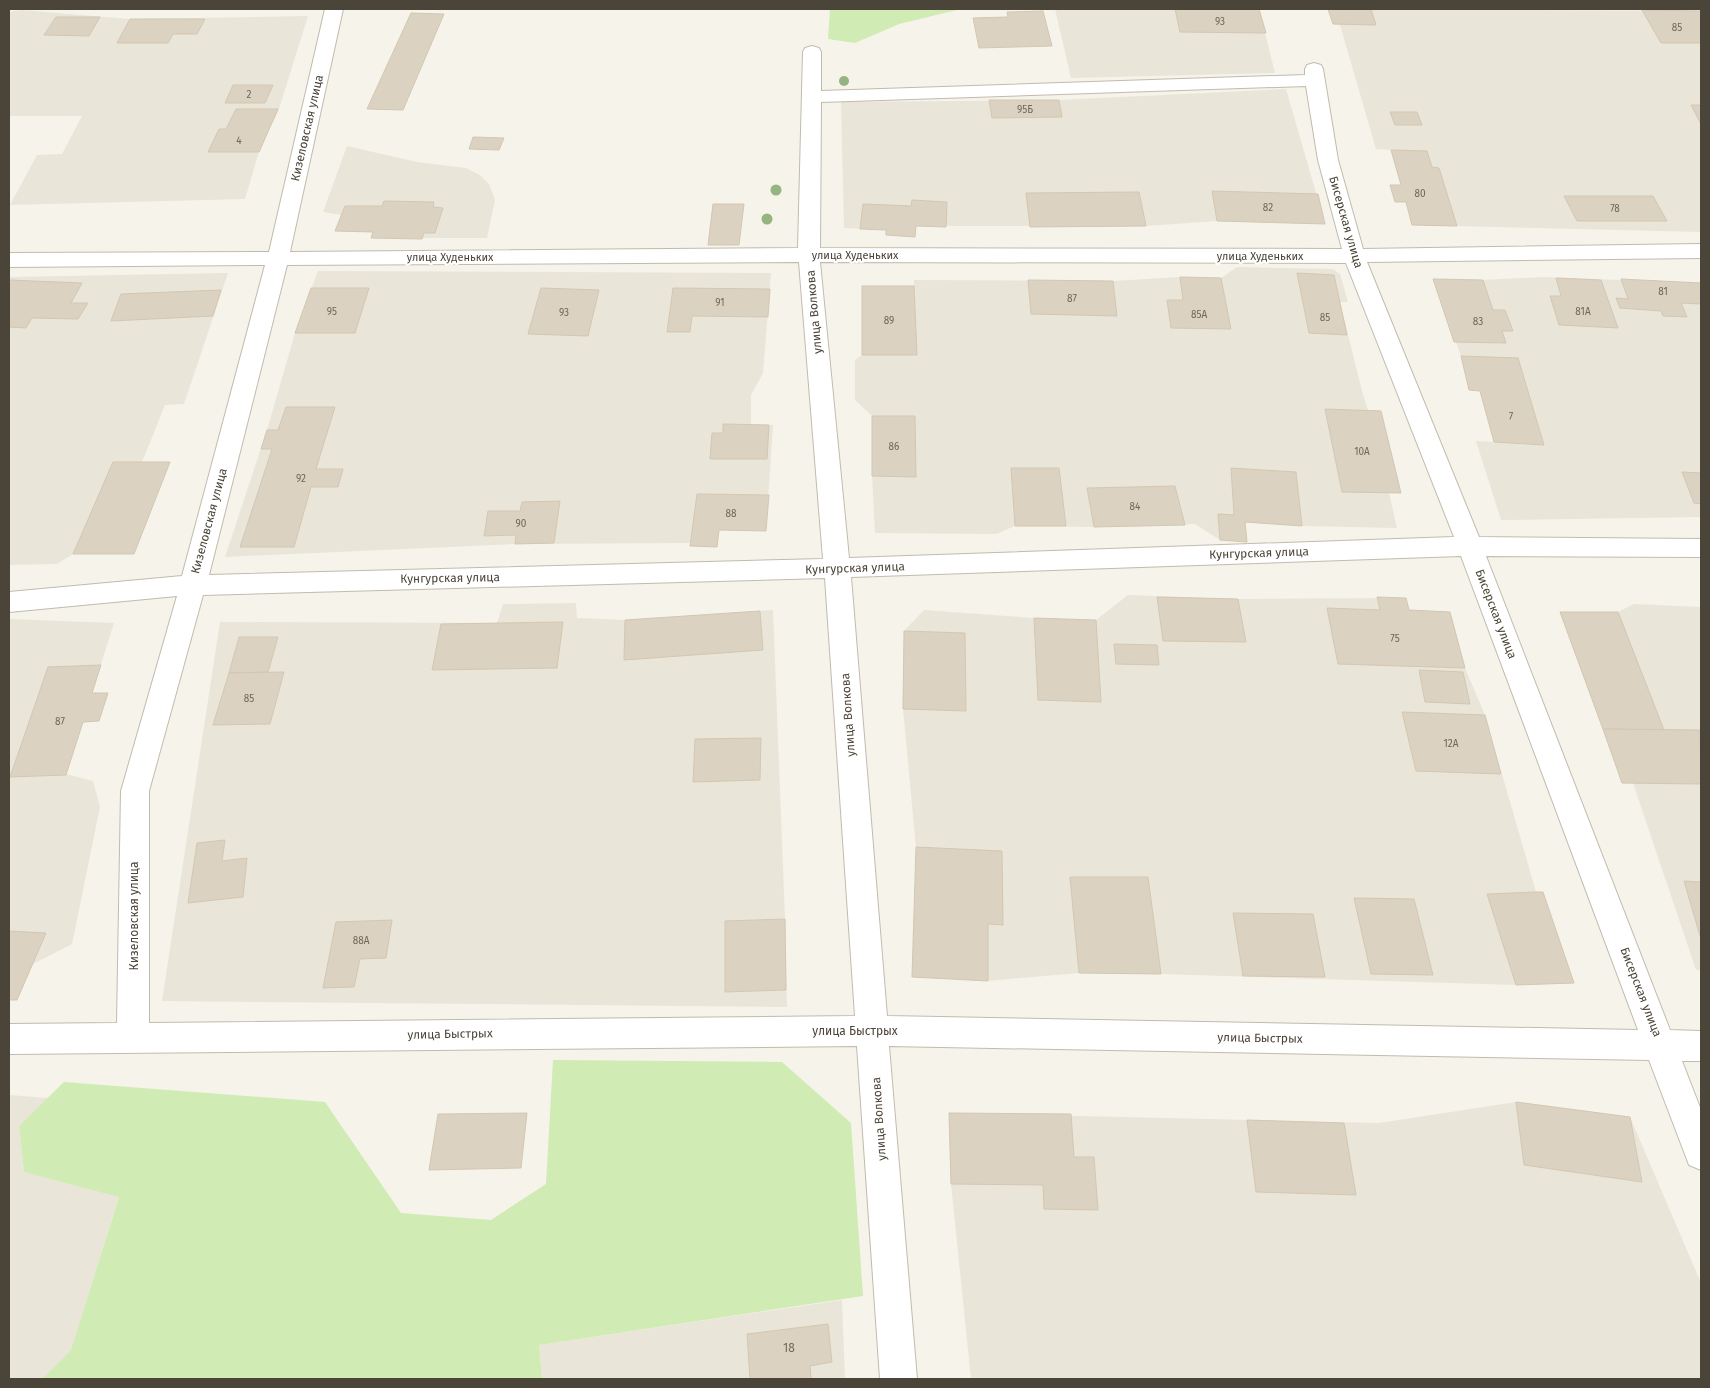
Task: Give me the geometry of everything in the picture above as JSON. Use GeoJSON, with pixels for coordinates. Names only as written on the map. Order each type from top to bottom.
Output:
{"type":"FeatureCollection","features":[{"type":"Feature","properties":{"kind":"street","name":"Кизеловская улица"},"geometry":{"type":"LineString","coordinates":[[133,1037],[134,791],[193,585],[278,258],[334,9]]}},
{"type":"Feature","properties":{"kind":"street","name":"улица Волкова"},"geometry":{"type":"LineString","coordinates":[[812,52],[809,255],[837,568],[898,1379]]}},
{"type":"Feature","properties":{"kind":"street","name":"Бисерская улица"},"geometry":{"type":"LineString","coordinates":[[810,97],[1314,74],[1328,160],[1354,256],[1470,546],[1701,1153]]}},
{"type":"Feature","properties":{"kind":"street","name":"улица Худеньких"},"geometry":{"type":"LineString","coordinates":[[9,260],[809,255],[1354,256],[1701,251]]}},
{"type":"Feature","properties":{"kind":"street","name":"Кунгурская улица"},"geometry":{"type":"LineString","coordinates":[[9,602],[193,585],[837,568],[1470,546],[1701,548]]}},
{"type":"Feature","properties":{"kind":"street","name":"улица Быстрых"},"geometry":{"type":"LineString","coordinates":[[9,1039],[873,1031],[1701,1046]]}},
{"type":"Feature","properties":{"kind":"shaded area"},"geometry":{"type":"Polygon","coordinates":[[[1055,9],[1259,9],[1275,73],[1071,78],[1055,9]]]}},
{"type":"Feature","properties":{"kind":"shaded area"},"geometry":{"type":"Polygon","coordinates":[[[1328,9],[1701,11],[1701,232],[1412,225],[1406,202],[1395,202],[1390,185],[1401,185],[1391,150],[1376,149],[1340,25],[1333,24],[1328,9]]]}},
{"type":"Feature","properties":{"kind":"shaded area"},"geometry":{"type":"Polygon","coordinates":[[[21,10],[130,19],[308,16],[279,109],[259,152],[245,199],[10,205],[37,155],[62,154],[82,116],[9,116],[9,12],[21,10]]]}},
{"type":"Feature","properties":{"kind":"shaded area"},"geometry":{"type":"Polygon","coordinates":[[[1286,89],[1325,224],[1217,221],[1146,226],[916,226],[915,237],[886,235],[886,230],[844,228],[841,102],[1059,100],[1286,89]]]}},
{"type":"Feature","properties":{"kind":"shaded area"},"geometry":{"type":"Polygon","coordinates":[[[347,146],[417,162],[466,168],[480,175],[489,184],[495,200],[487,238],[371,238],[373,232],[335,231],[341,215],[323,212],[347,146]]]}},
{"type":"Feature","properties":{"kind":"shaded area"},"geometry":{"type":"Polygon","coordinates":[[[1237,267],[1333,269],[1340,274],[1348,302],[1340,302],[1362,391],[1368,410],[1381,411],[1401,493],[1389,493],[1397,528],[1302,526],[1245,522],[1247,542],[1220,540],[1195,524],[1094,527],[1015,526],[996,534],[875,533],[872,476],[872,416],[855,400],[855,360],[862,355],[862,286],[914,286],[914,280],[1113,281],[1180,277],[1221,278],[1237,267]]]}},
{"type":"Feature","properties":{"kind":"shaded area"},"geometry":{"type":"Polygon","coordinates":[[[318,271],[771,273],[763,373],[751,395],[751,424],[773,425],[766,531],[719,530],[717,547],[690,546],[690,543],[515,544],[225,557],[267,430],[295,333],[318,271]]]}},
{"type":"Feature","properties":{"kind":"shaded area"},"geometry":{"type":"Polygon","coordinates":[[[228,273],[184,404],[165,405],[142,462],[170,462],[134,554],[73,554],[57,564],[9,565],[9,277],[228,273]]]}},
{"type":"Feature","properties":{"kind":"shaded area"},"geometry":{"type":"Polygon","coordinates":[[[1543,277],[1701,283],[1701,517],[1501,520],[1476,441],[1494,442],[1480,391],[1469,390],[1461,356],[1433,279],[1483,280],[1543,277]]]}},
{"type":"Feature","properties":{"kind":"shaded area"},"geometry":{"type":"Polygon","coordinates":[[[1128,595],[1238,599],[1406,598],[1409,610],[1450,612],[1465,668],[1485,715],[1536,892],[1543,892],[1574,983],[1516,985],[1079,973],[988,981],[912,977],[916,848],[903,709],[904,631],[924,610],[1034,618],[1096,620],[1128,595]]]}},
{"type":"Feature","properties":{"kind":"shaded area"},"geometry":{"type":"Polygon","coordinates":[[[576,603],[577,618],[625,620],[773,610],[787,1007],[162,1001],[220,622],[497,623],[503,604],[576,603]]]}},
{"type":"Feature","properties":{"kind":"shaded area"},"geometry":{"type":"Polygon","coordinates":[[[1634,604],[1701,607],[1701,970],[1696,970],[1633,783],[1622,783],[1560,612],[1618,612],[1634,604]]]}},
{"type":"Feature","properties":{"kind":"shaded area"},"geometry":{"type":"Polygon","coordinates":[[[9,619],[114,623],[92,693],[108,693],[99,721],[83,722],[66,774],[93,781],[100,807],[72,944],[33,964],[17,1000],[9,1000],[9,619]]]}},
{"type":"Feature","properties":{"kind":"shaded area"},"geometry":{"type":"Polygon","coordinates":[[[9,1095],[48,1098],[19,1126],[24,1172],[119,1196],[71,1351],[42,1379],[9,1379],[9,1095]]]}},
{"type":"Feature","properties":{"kind":"shaded area"},"geometry":{"type":"Polygon","coordinates":[[[1516,1102],[1630,1117],[1701,1283],[1701,1379],[971,1379],[951,1184],[949,1113],[1379,1123],[1516,1102]]]}},
{"type":"Feature","properties":{"kind":"shaded area"},"geometry":{"type":"Polygon","coordinates":[[[842,1300],[845,1379],[542,1379],[539,1345],[842,1300]]]}},
{"type":"Feature","properties":{"kind":"green space"},"geometry":{"type":"Polygon","coordinates":[[[830,9],[961,9],[899,24],[855,43],[828,39],[830,9]]]}},
{"type":"Feature","properties":{"kind":"green space"},"geometry":{"type":"Polygon","coordinates":[[[553,1060],[782,1062],[851,1123],[863,1296],[539,1345],[542,1379],[42,1379],[71,1350],[119,1197],[24,1172],[19,1126],[64,1082],[325,1102],[401,1213],[491,1220],[546,1184],[553,1060]]]}},
{"type":"Feature","properties":{"kind":"building"},"geometry":{"type":"Polygon","coordinates":[[[1175,9],[1259,9],[1266,33],[1180,32],[1175,9]]]}},
{"type":"Feature","properties":{"kind":"building"},"geometry":{"type":"Polygon","coordinates":[[[1328,9],[1371,9],[1376,25],[1333,24],[1328,9]]]}},
{"type":"Feature","properties":{"kind":"building"},"geometry":{"type":"Polygon","coordinates":[[[1642,10],[1701,11],[1701,43],[1661,43],[1642,10]]]}},
{"type":"Feature","properties":{"kind":"building"},"geometry":{"type":"Polygon","coordinates":[[[1043,11],[1052,46],[979,48],[973,18],[1008,17],[1007,12],[1043,11]]]}},
{"type":"Feature","properties":{"kind":"building"},"geometry":{"type":"Polygon","coordinates":[[[411,13],[444,14],[403,110],[367,109],[411,13]]]}},
{"type":"Feature","properties":{"kind":"building"},"geometry":{"type":"Polygon","coordinates":[[[56,17],[100,17],[89,36],[44,35],[56,17]]]}},
{"type":"Feature","properties":{"kind":"building"},"geometry":{"type":"Polygon","coordinates":[[[130,19],[205,19],[197,34],[173,34],[168,43],[117,43],[130,19]]]}},
{"type":"Feature","properties":{"kind":"building"},"geometry":{"type":"Polygon","coordinates":[[[233,85],[273,85],[265,103],[225,103],[233,85]]]}},
{"type":"Feature","properties":{"kind":"building"},"geometry":{"type":"Polygon","coordinates":[[[989,100],[1059,100],[1062,117],[992,118],[989,100]]]}},
{"type":"Feature","properties":{"kind":"building"},"geometry":{"type":"Polygon","coordinates":[[[1691,105],[1701,105],[1701,124],[1691,105]]]}},
{"type":"Feature","properties":{"kind":"building"},"geometry":{"type":"Polygon","coordinates":[[[236,109],[278,109],[259,152],[208,152],[219,129],[226,129],[236,109]]]}},
{"type":"Feature","properties":{"kind":"building"},"geometry":{"type":"Polygon","coordinates":[[[1390,112],[1417,112],[1422,125],[1395,125],[1390,112]]]}},
{"type":"Feature","properties":{"kind":"building"},"geometry":{"type":"Polygon","coordinates":[[[473,137],[504,138],[499,150],[469,149],[473,137]]]}},
{"type":"Feature","properties":{"kind":"building"},"geometry":{"type":"Polygon","coordinates":[[[1391,150],[1427,151],[1432,167],[1439,168],[1457,226],[1412,225],[1406,202],[1395,202],[1390,185],[1401,185],[1391,150]]]}},
{"type":"Feature","properties":{"kind":"building"},"geometry":{"type":"Polygon","coordinates":[[[1212,191],[1318,194],[1325,224],[1217,221],[1212,191]]]}},
{"type":"Feature","properties":{"kind":"building"},"geometry":{"type":"Polygon","coordinates":[[[1139,192],[1146,226],[1030,227],[1026,193],[1139,192]]]}},
{"type":"Feature","properties":{"kind":"building"},"geometry":{"type":"Polygon","coordinates":[[[1564,196],[1653,196],[1667,221],[1577,221],[1564,196]]]}},
{"type":"Feature","properties":{"kind":"building"},"geometry":{"type":"Polygon","coordinates":[[[912,200],[947,202],[946,227],[916,226],[915,237],[886,235],[886,230],[860,229],[863,204],[911,206],[912,200]]]}},
{"type":"Feature","properties":{"kind":"building"},"geometry":{"type":"Polygon","coordinates":[[[384,201],[434,202],[433,207],[443,208],[435,233],[424,233],[422,239],[371,238],[373,232],[335,231],[345,206],[382,206],[384,201]]]}},
{"type":"Feature","properties":{"kind":"building"},"geometry":{"type":"Polygon","coordinates":[[[713,204],[744,204],[739,245],[708,245],[713,204]]]}},
{"type":"Feature","properties":{"kind":"building"},"geometry":{"type":"Polygon","coordinates":[[[1297,273],[1334,275],[1347,335],[1309,333],[1297,273]]]}},
{"type":"Feature","properties":{"kind":"building"},"geometry":{"type":"Polygon","coordinates":[[[1180,277],[1221,278],[1231,329],[1171,328],[1167,300],[1183,300],[1180,277]]]}},
{"type":"Feature","properties":{"kind":"building"},"geometry":{"type":"Polygon","coordinates":[[[1556,278],[1601,280],[1618,328],[1559,325],[1550,296],[1561,296],[1556,278]]]}},
{"type":"Feature","properties":{"kind":"building"},"geometry":{"type":"Polygon","coordinates":[[[1433,279],[1483,280],[1493,310],[1505,310],[1513,331],[1502,331],[1506,343],[1454,342],[1433,279]]]}},
{"type":"Feature","properties":{"kind":"building"},"geometry":{"type":"Polygon","coordinates":[[[1621,279],[1701,283],[1701,304],[1681,303],[1687,317],[1663,316],[1661,311],[1620,308],[1616,298],[1628,299],[1621,279]]]}},
{"type":"Feature","properties":{"kind":"building"},"geometry":{"type":"Polygon","coordinates":[[[9,280],[82,283],[71,303],[88,303],[78,319],[32,318],[26,328],[9,327],[9,280]]]}},
{"type":"Feature","properties":{"kind":"building"},"geometry":{"type":"Polygon","coordinates":[[[1028,280],[1113,281],[1117,316],[1031,314],[1028,280]]]}},
{"type":"Feature","properties":{"kind":"building"},"geometry":{"type":"Polygon","coordinates":[[[862,286],[914,286],[917,355],[862,355],[862,286]]]}},
{"type":"Feature","properties":{"kind":"building"},"geometry":{"type":"Polygon","coordinates":[[[311,288],[369,288],[355,333],[295,333],[311,288]]]}},
{"type":"Feature","properties":{"kind":"building"},"geometry":{"type":"Polygon","coordinates":[[[541,288],[599,290],[588,336],[528,334],[541,288]]]}},
{"type":"Feature","properties":{"kind":"building"},"geometry":{"type":"Polygon","coordinates":[[[673,288],[770,289],[768,317],[692,316],[690,332],[667,332],[673,288]]]}},
{"type":"Feature","properties":{"kind":"building"},"geometry":{"type":"Polygon","coordinates":[[[221,290],[213,316],[111,321],[121,294],[221,290]]]}},
{"type":"Feature","properties":{"kind":"building"},"geometry":{"type":"Polygon","coordinates":[[[1461,356],[1518,358],[1544,445],[1494,442],[1480,391],[1469,390],[1461,356]]]}},
{"type":"Feature","properties":{"kind":"building"},"geometry":{"type":"Polygon","coordinates":[[[286,407],[335,407],[316,469],[343,469],[338,487],[311,487],[294,547],[240,547],[272,449],[261,449],[267,430],[278,430],[286,407]]]}},
{"type":"Feature","properties":{"kind":"building"},"geometry":{"type":"Polygon","coordinates":[[[1325,409],[1381,411],[1401,493],[1342,492],[1325,409]]]}},
{"type":"Feature","properties":{"kind":"building"},"geometry":{"type":"Polygon","coordinates":[[[872,416],[915,416],[916,477],[872,476],[872,416]]]}},
{"type":"Feature","properties":{"kind":"building"},"geometry":{"type":"Polygon","coordinates":[[[723,424],[769,425],[767,459],[710,459],[712,433],[723,433],[723,424]]]}},
{"type":"Feature","properties":{"kind":"building"},"geometry":{"type":"Polygon","coordinates":[[[113,462],[170,462],[134,554],[73,554],[113,462]]]}},
{"type":"Feature","properties":{"kind":"building"},"geometry":{"type":"Polygon","coordinates":[[[1011,468],[1059,468],[1066,526],[1015,526],[1011,468]]]}},
{"type":"Feature","properties":{"kind":"building"},"geometry":{"type":"Polygon","coordinates":[[[1231,468],[1296,472],[1302,526],[1245,522],[1247,542],[1220,540],[1218,514],[1234,515],[1231,468]]]}},
{"type":"Feature","properties":{"kind":"building"},"geometry":{"type":"Polygon","coordinates":[[[1682,472],[1701,473],[1701,504],[1694,503],[1682,472]]]}},
{"type":"Feature","properties":{"kind":"building"},"geometry":{"type":"Polygon","coordinates":[[[1175,486],[1185,525],[1094,527],[1087,488],[1175,486]]]}},
{"type":"Feature","properties":{"kind":"building"},"geometry":{"type":"Polygon","coordinates":[[[697,494],[769,495],[766,531],[719,530],[717,547],[690,546],[697,494]]]}},
{"type":"Feature","properties":{"kind":"building"},"geometry":{"type":"Polygon","coordinates":[[[560,501],[554,543],[515,544],[516,535],[484,536],[488,511],[520,511],[522,502],[560,501]]]}},
{"type":"Feature","properties":{"kind":"building"},"geometry":{"type":"Polygon","coordinates":[[[1157,597],[1238,599],[1246,642],[1163,641],[1157,597]]]}},
{"type":"Feature","properties":{"kind":"building"},"geometry":{"type":"Polygon","coordinates":[[[1377,597],[1406,598],[1409,610],[1450,612],[1465,668],[1338,664],[1327,608],[1380,610],[1377,597]]]}},
{"type":"Feature","properties":{"kind":"building"},"geometry":{"type":"Polygon","coordinates":[[[760,611],[763,650],[624,660],[625,620],[760,611]]]}},
{"type":"Feature","properties":{"kind":"building"},"geometry":{"type":"Polygon","coordinates":[[[1560,612],[1618,612],[1664,730],[1603,729],[1560,612]]]}},
{"type":"Feature","properties":{"kind":"building"},"geometry":{"type":"Polygon","coordinates":[[[1034,618],[1096,620],[1101,702],[1038,700],[1034,618]]]}},
{"type":"Feature","properties":{"kind":"building"},"geometry":{"type":"Polygon","coordinates":[[[563,622],[557,668],[432,670],[441,624],[563,622]]]}},
{"type":"Feature","properties":{"kind":"building"},"geometry":{"type":"Polygon","coordinates":[[[904,631],[965,633],[966,711],[903,709],[904,631]]]}},
{"type":"Feature","properties":{"kind":"building"},"geometry":{"type":"Polygon","coordinates":[[[239,637],[278,637],[268,672],[229,673],[239,637]]]}},
{"type":"Feature","properties":{"kind":"building"},"geometry":{"type":"Polygon","coordinates":[[[1114,644],[1157,645],[1159,665],[1116,664],[1114,644]]]}},
{"type":"Feature","properties":{"kind":"building"},"geometry":{"type":"Polygon","coordinates":[[[101,665],[92,693],[108,693],[99,721],[83,722],[66,775],[10,777],[48,667],[101,665]]]}},
{"type":"Feature","properties":{"kind":"building"},"geometry":{"type":"Polygon","coordinates":[[[1419,670],[1463,672],[1470,704],[1425,702],[1419,670]]]}},
{"type":"Feature","properties":{"kind":"building"},"geometry":{"type":"Polygon","coordinates":[[[284,672],[270,724],[213,725],[229,673],[284,672]]]}},
{"type":"Feature","properties":{"kind":"building"},"geometry":{"type":"Polygon","coordinates":[[[1402,712],[1485,715],[1501,774],[1416,771],[1402,712]]]}},
{"type":"Feature","properties":{"kind":"building"},"geometry":{"type":"Polygon","coordinates":[[[1603,729],[1700,730],[1701,784],[1622,783],[1603,729]]]}},
{"type":"Feature","properties":{"kind":"building"},"geometry":{"type":"Polygon","coordinates":[[[761,738],[760,780],[693,782],[695,739],[761,738]]]}},
{"type":"Feature","properties":{"kind":"building"},"geometry":{"type":"Polygon","coordinates":[[[225,840],[222,861],[247,858],[243,897],[188,903],[197,843],[225,840]]]}},
{"type":"Feature","properties":{"kind":"building"},"geometry":{"type":"Polygon","coordinates":[[[916,847],[1002,851],[1003,925],[988,924],[988,981],[912,977],[916,847]]]}},
{"type":"Feature","properties":{"kind":"building"},"geometry":{"type":"Polygon","coordinates":[[[1070,877],[1148,877],[1161,974],[1079,973],[1070,877]]]}},
{"type":"Feature","properties":{"kind":"building"},"geometry":{"type":"Polygon","coordinates":[[[1684,881],[1701,882],[1701,939],[1684,881]]]}},
{"type":"Feature","properties":{"kind":"building"},"geometry":{"type":"Polygon","coordinates":[[[1543,892],[1574,983],[1516,985],[1487,894],[1543,892]]]}},
{"type":"Feature","properties":{"kind":"building"},"geometry":{"type":"Polygon","coordinates":[[[1354,898],[1414,899],[1433,975],[1371,974],[1354,898]]]}},
{"type":"Feature","properties":{"kind":"building"},"geometry":{"type":"Polygon","coordinates":[[[1233,913],[1313,914],[1325,977],[1243,976],[1233,913]]]}},
{"type":"Feature","properties":{"kind":"building"},"geometry":{"type":"Polygon","coordinates":[[[785,919],[786,990],[725,992],[725,921],[785,919]]]}},
{"type":"Feature","properties":{"kind":"building"},"geometry":{"type":"Polygon","coordinates":[[[392,920],[386,958],[360,959],[354,987],[323,988],[336,922],[392,920]]]}},
{"type":"Feature","properties":{"kind":"building"},"geometry":{"type":"Polygon","coordinates":[[[9,931],[46,933],[17,1000],[9,1000],[9,931]]]}},
{"type":"Feature","properties":{"kind":"building"},"geometry":{"type":"Polygon","coordinates":[[[1516,1102],[1630,1117],[1642,1182],[1524,1165],[1516,1102]]]}},
{"type":"Feature","properties":{"kind":"building"},"geometry":{"type":"Polygon","coordinates":[[[527,1113],[521,1168],[429,1170],[438,1114],[527,1113]]]}},
{"type":"Feature","properties":{"kind":"building"},"geometry":{"type":"Polygon","coordinates":[[[949,1113],[1071,1114],[1074,1157],[1094,1157],[1098,1210],[1044,1209],[1043,1185],[951,1184],[949,1113]]]}},
{"type":"Feature","properties":{"kind":"building"},"geometry":{"type":"Polygon","coordinates":[[[1247,1120],[1344,1123],[1356,1195],[1256,1192],[1247,1120]]]}},
{"type":"Feature","properties":{"kind":"building"},"geometry":{"type":"Polygon","coordinates":[[[828,1324],[832,1362],[810,1366],[811,1379],[750,1379],[747,1334],[828,1324]]]}}]}
